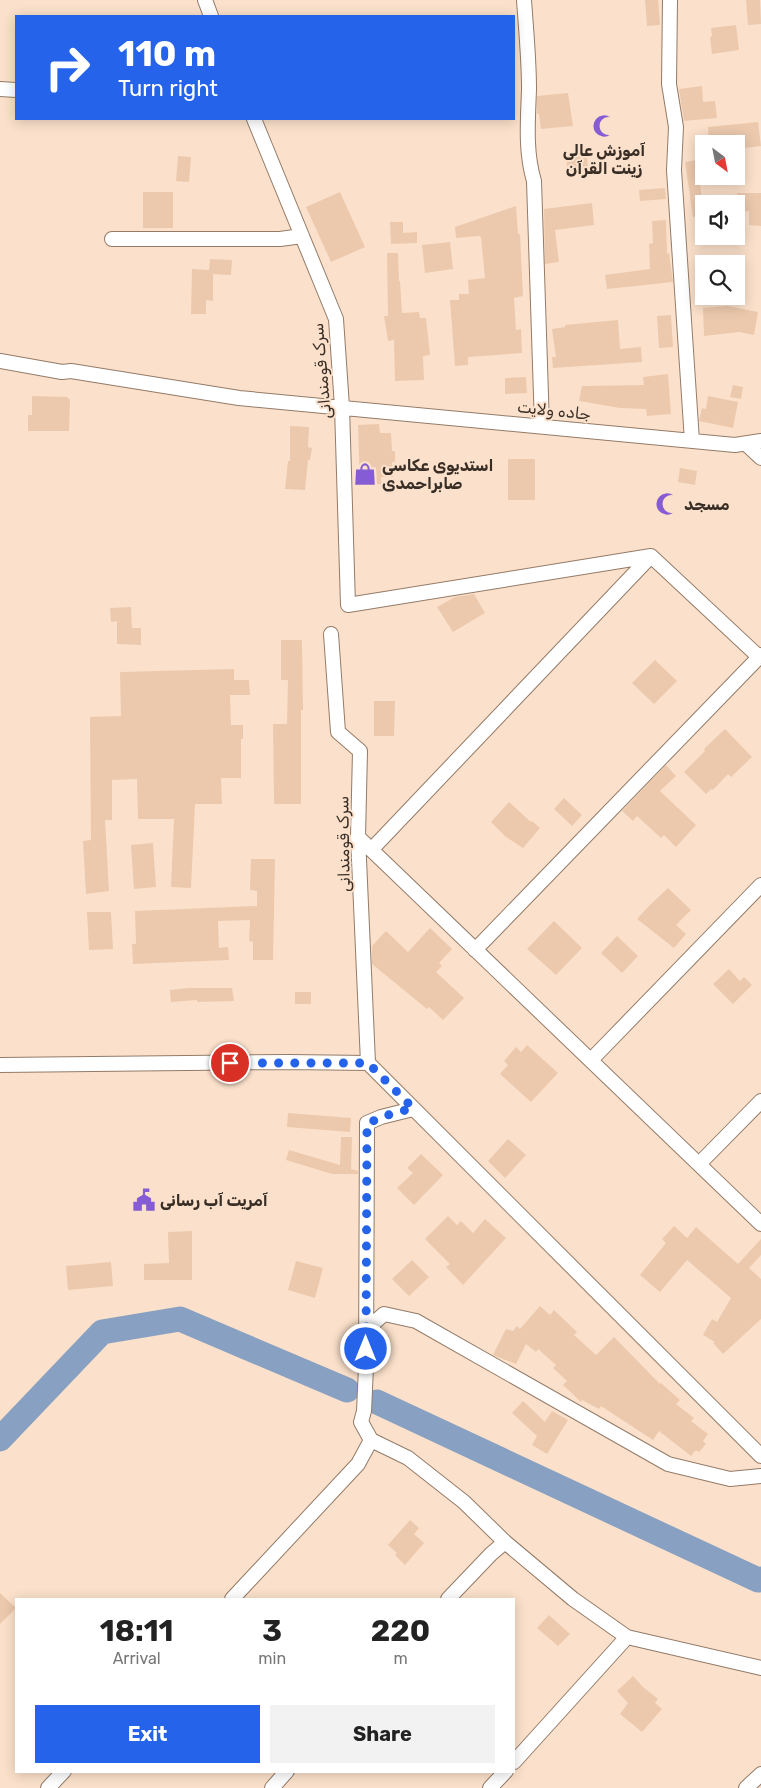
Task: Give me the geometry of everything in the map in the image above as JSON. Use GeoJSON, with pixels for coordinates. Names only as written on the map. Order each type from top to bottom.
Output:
{"type":"FeatureCollection","features":[{"type":"Feature","properties":{"kind":"street"},"geometry":{"type":"LineString","coordinates":[[205,0],[211,15]]}},
{"type":"Feature","properties":{"kind":"street"},"geometry":{"type":"LineString","coordinates":[[524,0],[529,87],[527,124],[530,166],[534,181],[542,426]]}},
{"type":"Feature","properties":{"kind":"street"},"geometry":{"type":"LineString","coordinates":[[670,0],[669,84],[676,127],[674,170],[692,441]]}},
{"type":"Feature","properties":{"kind":"street"},"geometry":{"type":"LineString","coordinates":[[0,89],[15,90]]}},
{"type":"Feature","properties":{"kind":"street","name":"سرک قومندانی"},"geometry":{"type":"LineString","coordinates":[[254,120],[336,319],[342,406],[348,605],[650,556]]}},
{"type":"Feature","properties":{"kind":"street"},"geometry":{"type":"LineString","coordinates":[[112,239],[280,239],[302,236]]}},
{"type":"Feature","properties":{"kind":"street","name":"جاده ولایت"},"geometry":{"type":"LineString","coordinates":[[0,361],[239,398],[342,406],[735,445],[757,440]]}},
{"type":"Feature","properties":{"kind":"street"},"geometry":{"type":"LineString","coordinates":[[757,440],[761,458]]}},
{"type":"Feature","properties":{"kind":"street"},"geometry":{"type":"LineString","coordinates":[[372,849],[650,556],[760,656],[475,950]]}},
{"type":"Feature","properties":{"kind":"street","name":"سرک قومندانی"},"geometry":{"type":"LineString","coordinates":[[331,634],[338,732],[360,751],[358,838],[368,1063]]}},
{"type":"Feature","properties":{"kind":"street"},"geometry":{"type":"LineString","coordinates":[[358,838],[372,849],[761,1224]]}},
{"type":"Feature","properties":{"kind":"street"},"geometry":{"type":"LineString","coordinates":[[591,1060],[761,885]]}},
{"type":"Feature","properties":{"kind":"street"},"geometry":{"type":"LineString","coordinates":[[0,1065],[368,1063],[761,1456]]}},
{"type":"Feature","properties":{"kind":"street"},"geometry":{"type":"LineString","coordinates":[[699,1164],[761,1101]]}},
{"type":"Feature","properties":{"kind":"street"},"geometry":{"type":"LineString","coordinates":[[413,1108],[381,1117],[367,1124],[366,1330],[364,1411],[361,1422],[371,1440],[408,1458],[464,1502],[505,1542],[574,1599],[628,1637],[761,1668]]}},
{"type":"Feature","properties":{"kind":"street"},"geometry":{"type":"LineString","coordinates":[[366,1330],[384,1314],[416,1321],[668,1464],[730,1478],[761,1476]]}},
{"type":"Feature","properties":{"kind":"street"},"geometry":{"type":"LineString","coordinates":[[233,1598],[358,1464],[371,1440]]}},
{"type":"Feature","properties":{"kind":"street"},"geometry":{"type":"LineString","coordinates":[[449,1598],[505,1542]]}},
{"type":"Feature","properties":{"kind":"street"},"geometry":{"type":"LineString","coordinates":[[515,1761],[628,1637]]}},
{"type":"Feature","properties":{"kind":"street"},"geometry":{"type":"LineString","coordinates":[[48,1788],[62,1773]]}},
{"type":"Feature","properties":{"kind":"street"},"geometry":{"type":"LineString","coordinates":[[272,1788],[286,1773]]}},
{"type":"Feature","properties":{"kind":"street"},"geometry":{"type":"LineString","coordinates":[[490,1788],[504,1773]]}},
{"type":"Feature","properties":{"kind":"street"},"geometry":{"type":"LineString","coordinates":[[746,1788],[761,1774]]}},
{"type":"Feature","properties":{"kind":"building"},"geometry":{"type":"Polygon","coordinates":[[[645,0],[658,0],[660,25],[647,26],[645,0]]]}},
{"type":"Feature","properties":{"kind":"building"},"geometry":{"type":"Polygon","coordinates":[[[746,0],[760,0],[761,24],[748,25],[746,0]]]}},
{"type":"Feature","properties":{"kind":"building"},"geometry":{"type":"Polygon","coordinates":[[[736,25],[739,50],[712,54],[711,28],[736,25]]]}},
{"type":"Feature","properties":{"kind":"building"},"geometry":{"type":"Polygon","coordinates":[[[702,86],[703,102],[715,101],[717,118],[684,121],[679,89],[702,86]]]}},
{"type":"Feature","properties":{"kind":"building"},"geometry":{"type":"Polygon","coordinates":[[[568,93],[573,126],[541,129],[539,114],[537,114],[537,96],[568,93]]]}},
{"type":"Feature","properties":{"kind":"building"},"geometry":{"type":"Polygon","coordinates":[[[758,122],[761,146],[745,148],[745,135],[708,135],[708,127],[758,122]]]}},
{"type":"Feature","properties":{"kind":"building"},"geometry":{"type":"Polygon","coordinates":[[[178,156],[191,157],[189,182],[176,181],[178,156]]]}},
{"type":"Feature","properties":{"kind":"building"},"geometry":{"type":"Polygon","coordinates":[[[587,156],[588,168],[568,171],[566,158],[587,156]]]}},
{"type":"Feature","properties":{"kind":"building"},"geometry":{"type":"Polygon","coordinates":[[[695,160],[695,185],[700,185],[701,195],[695,195],[695,217],[693,217],[685,162],[695,160]]]}},
{"type":"Feature","properties":{"kind":"building"},"geometry":{"type":"Polygon","coordinates":[[[665,188],[666,199],[640,201],[639,190],[665,188]]]}},
{"type":"Feature","properties":{"kind":"building"},"geometry":{"type":"Polygon","coordinates":[[[143,192],[173,192],[173,228],[143,228],[143,192]]]}},
{"type":"Feature","properties":{"kind":"building"},"geometry":{"type":"Polygon","coordinates":[[[340,192],[365,247],[331,262],[306,207],[340,192]]]}},
{"type":"Feature","properties":{"kind":"building"},"geometry":{"type":"Polygon","coordinates":[[[737,193],[761,193],[761,226],[749,225],[749,211],[745,211],[745,195],[737,195],[737,193]]]}},
{"type":"Feature","properties":{"kind":"building"},"geometry":{"type":"Polygon","coordinates":[[[592,203],[594,225],[555,230],[559,262],[545,264],[544,209],[592,203]]]}},
{"type":"Feature","properties":{"kind":"building"},"geometry":{"type":"Polygon","coordinates":[[[516,206],[518,234],[520,234],[523,296],[514,298],[516,330],[521,329],[522,353],[468,357],[468,365],[455,366],[450,300],[459,300],[459,294],[469,294],[468,280],[485,278],[481,237],[456,238],[455,227],[516,206]]]}},
{"type":"Feature","properties":{"kind":"building"},"geometry":{"type":"Polygon","coordinates":[[[666,220],[667,254],[669,253],[673,282],[607,289],[605,275],[650,269],[649,244],[653,243],[652,221],[666,220]]]}},
{"type":"Feature","properties":{"kind":"building"},"geometry":{"type":"Polygon","coordinates":[[[390,222],[403,222],[403,233],[417,232],[417,243],[391,244],[390,222]]]}},
{"type":"Feature","properties":{"kind":"building"},"geometry":{"type":"Polygon","coordinates":[[[450,242],[453,269],[425,273],[422,245],[450,242]]]}},
{"type":"Feature","properties":{"kind":"building"},"geometry":{"type":"Polygon","coordinates":[[[387,253],[398,253],[402,313],[419,312],[420,318],[426,318],[430,355],[423,356],[424,380],[395,381],[394,340],[388,341],[384,316],[388,316],[387,253]]]}},
{"type":"Feature","properties":{"kind":"building"},"geometry":{"type":"Polygon","coordinates":[[[210,259],[232,260],[231,275],[213,274],[213,301],[206,300],[206,314],[191,314],[192,269],[209,270],[210,259]]]}},
{"type":"Feature","properties":{"kind":"building"},"geometry":{"type":"Polygon","coordinates":[[[727,306],[758,312],[754,335],[739,332],[704,336],[703,308],[727,306]]]}},
{"type":"Feature","properties":{"kind":"building"},"geometry":{"type":"Polygon","coordinates":[[[671,315],[673,347],[659,348],[657,316],[671,315]]]}},
{"type":"Feature","properties":{"kind":"building"},"geometry":{"type":"Polygon","coordinates":[[[618,320],[620,349],[641,347],[642,362],[553,368],[552,357],[556,357],[552,329],[565,327],[565,325],[618,320]]]}},
{"type":"Feature","properties":{"kind":"building"},"geometry":{"type":"Polygon","coordinates":[[[668,374],[671,414],[647,416],[646,409],[620,408],[579,401],[582,386],[644,385],[643,377],[668,374]]]}},
{"type":"Feature","properties":{"kind":"building"},"geometry":{"type":"Polygon","coordinates":[[[526,377],[527,393],[505,394],[505,378],[526,377]]]}},
{"type":"Feature","properties":{"kind":"building"},"geometry":{"type":"Polygon","coordinates":[[[733,385],[743,387],[741,399],[730,397],[733,385]]]}},
{"type":"Feature","properties":{"kind":"building"},"geometry":{"type":"Polygon","coordinates":[[[32,396],[68,397],[70,399],[69,431],[28,431],[28,415],[32,415],[32,396]]]}},
{"type":"Feature","properties":{"kind":"building"},"geometry":{"type":"Polygon","coordinates":[[[708,396],[738,402],[733,428],[699,421],[702,408],[706,409],[708,396]]]}},
{"type":"Feature","properties":{"kind":"building"},"geometry":{"type":"Polygon","coordinates":[[[379,424],[380,433],[391,433],[392,451],[395,451],[395,462],[392,462],[393,477],[381,477],[381,484],[360,485],[358,425],[379,424]]]}},
{"type":"Feature","properties":{"kind":"building"},"geometry":{"type":"Polygon","coordinates":[[[290,426],[309,427],[308,447],[312,448],[310,460],[308,460],[305,490],[285,489],[288,461],[290,461],[290,426]]]}},
{"type":"Feature","properties":{"kind":"building"},"geometry":{"type":"Polygon","coordinates":[[[508,459],[535,459],[535,500],[508,500],[508,459]]]}},
{"type":"Feature","properties":{"kind":"building"},"geometry":{"type":"Polygon","coordinates":[[[680,468],[697,471],[695,485],[678,482],[680,468]]]}},
{"type":"Feature","properties":{"kind":"building"},"geometry":{"type":"Polygon","coordinates":[[[474,594],[485,613],[453,632],[437,607],[455,597],[474,594]]]}},
{"type":"Feature","properties":{"kind":"building"},"geometry":{"type":"Polygon","coordinates":[[[131,607],[132,628],[141,628],[141,645],[117,644],[117,621],[111,622],[110,608],[131,607]]]}},
{"type":"Feature","properties":{"kind":"building"},"geometry":{"type":"Polygon","coordinates":[[[281,640],[302,640],[301,804],[274,804],[273,724],[287,724],[288,680],[281,680],[281,640]]]}},
{"type":"Feature","properties":{"kind":"building"},"geometry":{"type":"Polygon","coordinates":[[[655,660],[677,681],[654,704],[632,683],[655,660]]]}},
{"type":"Feature","properties":{"kind":"building"},"geometry":{"type":"Polygon","coordinates":[[[234,669],[234,680],[249,680],[250,695],[230,695],[231,725],[243,725],[241,778],[221,778],[222,804],[195,804],[191,888],[171,887],[174,819],[138,819],[137,779],[112,780],[112,820],[105,820],[109,891],[86,894],[83,841],[91,840],[90,717],[121,716],[120,672],[234,669]]]}},
{"type":"Feature","properties":{"kind":"building"},"geometry":{"type":"Polygon","coordinates":[[[374,701],[395,701],[394,736],[374,736],[374,701]]]}},
{"type":"Feature","properties":{"kind":"building"},"geometry":{"type":"Polygon","coordinates":[[[725,729],[752,757],[731,777],[728,774],[713,790],[711,789],[706,794],[684,772],[725,729]]]}},
{"type":"Feature","properties":{"kind":"building"},"geometry":{"type":"Polygon","coordinates":[[[666,765],[676,776],[660,791],[696,825],[676,847],[664,835],[661,838],[637,816],[633,821],[622,811],[666,765]]]}},
{"type":"Feature","properties":{"kind":"building"},"geometry":{"type":"Polygon","coordinates":[[[564,798],[582,815],[572,826],[554,809],[564,798]]]}},
{"type":"Feature","properties":{"kind":"building"},"geometry":{"type":"Polygon","coordinates":[[[509,802],[540,828],[523,848],[506,837],[491,822],[509,802]]]}},
{"type":"Feature","properties":{"kind":"building"},"geometry":{"type":"Polygon","coordinates":[[[153,843],[156,887],[134,889],[131,845],[153,843]]]}},
{"type":"Feature","properties":{"kind":"building"},"geometry":{"type":"Polygon","coordinates":[[[251,859],[275,859],[273,960],[253,960],[253,942],[249,941],[250,920],[218,921],[219,948],[228,947],[229,960],[133,964],[132,944],[136,944],[135,911],[257,906],[257,891],[250,890],[251,859]]]}},
{"type":"Feature","properties":{"kind":"building"},"geometry":{"type":"Polygon","coordinates":[[[668,888],[691,910],[676,925],[686,934],[674,948],[637,919],[668,888]]]}},
{"type":"Feature","properties":{"kind":"building"},"geometry":{"type":"Polygon","coordinates":[[[87,912],[111,912],[113,949],[89,950],[87,912]]]}},
{"type":"Feature","properties":{"kind":"building"},"geometry":{"type":"Polygon","coordinates":[[[554,921],[582,948],[556,975],[527,949],[554,921]]]}},
{"type":"Feature","properties":{"kind":"building"},"geometry":{"type":"Polygon","coordinates":[[[430,928],[452,949],[439,963],[442,966],[436,972],[464,998],[443,1020],[429,1007],[427,1009],[372,964],[372,946],[386,931],[408,952],[430,928]]]}},
{"type":"Feature","properties":{"kind":"building"},"geometry":{"type":"Polygon","coordinates":[[[617,936],[638,956],[622,973],[601,953],[617,936]]]}},
{"type":"Feature","properties":{"kind":"building"},"geometry":{"type":"Polygon","coordinates":[[[729,969],[740,981],[744,977],[752,985],[733,1004],[713,984],[729,969]]]}},
{"type":"Feature","properties":{"kind":"building"},"geometry":{"type":"Polygon","coordinates":[[[232,988],[234,1001],[197,1002],[197,1000],[171,1002],[170,990],[232,988]]]}},
{"type":"Feature","properties":{"kind":"building"},"geometry":{"type":"Polygon","coordinates":[[[295,992],[311,992],[311,1004],[295,1004],[295,992]]]}},
{"type":"Feature","properties":{"kind":"building"},"geometry":{"type":"Polygon","coordinates":[[[527,1045],[558,1073],[531,1102],[500,1074],[508,1065],[504,1061],[516,1047],[521,1052],[527,1045]]]}},
{"type":"Feature","properties":{"kind":"building"},"geometry":{"type":"Polygon","coordinates":[[[288,1113],[351,1118],[350,1132],[287,1127],[288,1113]]]}},
{"type":"Feature","properties":{"kind":"building"},"geometry":{"type":"Polygon","coordinates":[[[341,1137],[352,1137],[351,1169],[358,1171],[358,1174],[332,1174],[286,1160],[289,1150],[340,1165],[341,1137]]]}},
{"type":"Feature","properties":{"kind":"building"},"geometry":{"type":"Polygon","coordinates":[[[508,1139],[526,1155],[505,1178],[488,1161],[508,1139]]]}},
{"type":"Feature","properties":{"kind":"building"},"geometry":{"type":"Polygon","coordinates":[[[421,1154],[443,1175],[414,1205],[397,1188],[413,1173],[407,1168],[421,1154]]]}},
{"type":"Feature","properties":{"kind":"building"},"geometry":{"type":"Polygon","coordinates":[[[448,1216],[457,1225],[461,1221],[473,1233],[485,1219],[506,1238],[463,1285],[446,1267],[450,1264],[425,1239],[448,1216]]]}},
{"type":"Feature","properties":{"kind":"building"},"geometry":{"type":"Polygon","coordinates":[[[674,1226],[687,1238],[696,1227],[738,1264],[761,1239],[761,1255],[749,1268],[761,1279],[761,1319],[723,1354],[713,1343],[715,1342],[703,1335],[712,1319],[717,1322],[731,1298],[687,1260],[660,1292],[640,1275],[666,1243],[662,1239],[674,1226]]]}},
{"type":"Feature","properties":{"kind":"building"},"geometry":{"type":"Polygon","coordinates":[[[192,1231],[192,1280],[144,1280],[144,1264],[169,1263],[168,1232],[192,1231]]]}},
{"type":"Feature","properties":{"kind":"building"},"geometry":{"type":"Polygon","coordinates":[[[412,1260],[429,1277],[409,1296],[392,1279],[412,1260]]]}},
{"type":"Feature","properties":{"kind":"building"},"geometry":{"type":"Polygon","coordinates":[[[296,1261],[323,1268],[315,1298],[288,1290],[296,1261]]]}},
{"type":"Feature","properties":{"kind":"building"},"geometry":{"type":"Polygon","coordinates":[[[111,1262],[113,1286],[68,1290],[66,1266],[111,1262]]]}},
{"type":"Feature","properties":{"kind":"building"},"geometry":{"type":"Polygon","coordinates":[[[540,1306],[550,1315],[554,1310],[577,1332],[574,1335],[596,1355],[614,1337],[660,1384],[680,1400],[676,1404],[694,1418],[691,1421],[708,1434],[703,1441],[706,1444],[699,1452],[696,1450],[691,1456],[659,1431],[653,1440],[601,1406],[599,1409],[582,1400],[581,1402],[563,1385],[567,1381],[553,1368],[556,1365],[538,1349],[536,1352],[526,1344],[516,1364],[493,1355],[506,1329],[513,1331],[517,1326],[520,1329],[540,1306]]]}},
{"type":"Feature","properties":{"kind":"building"},"geometry":{"type":"Polygon","coordinates":[[[523,1401],[545,1422],[552,1411],[568,1420],[547,1454],[532,1445],[537,1436],[512,1413],[523,1401]]]}},
{"type":"Feature","properties":{"kind":"building"},"geometry":{"type":"Polygon","coordinates":[[[410,1520],[419,1528],[414,1534],[424,1543],[405,1565],[395,1555],[397,1553],[388,1545],[410,1520]]]}},
{"type":"Feature","properties":{"kind":"building"},"geometry":{"type":"Polygon","coordinates":[[[0,1593],[15,1609],[0,1624],[0,1593]]]}},
{"type":"Feature","properties":{"kind":"building"},"geometry":{"type":"Polygon","coordinates":[[[549,1615],[570,1634],[558,1646],[537,1628],[549,1615]]]}},
{"type":"Feature","properties":{"kind":"building"},"geometry":{"type":"Polygon","coordinates":[[[633,1676],[658,1699],[655,1703],[662,1709],[642,1732],[620,1714],[628,1703],[617,1691],[633,1676]]]}},
{"type":"Feature","properties":{"kind":"waterway"},"geometry":{"type":"LineString","coordinates":[[0,1439],[102,1332],[180,1319],[347,1390]]}},
{"type":"Feature","properties":{"kind":"waterway"},"geometry":{"type":"LineString","coordinates":[[377,1402],[758,1580],[761,1579]]}},
{"type":"Feature","properties":{"kind":"place","name":"آموزش عالی زینت القرآن"},"geometry":{"type":"Point","coordinates":[604,126]}},
{"type":"Feature","properties":{"kind":"place","name":"استدیوی عکاسی صابراحمدی"},"geometry":{"type":"Point","coordinates":[365,474]}},
{"type":"Feature","properties":{"kind":"place","name":"مسجد"},"geometry":{"type":"Point","coordinates":[667,504]}},
{"type":"Feature","properties":{"kind":"place","name":"آمریت آب رسانی"},"geometry":{"type":"Point","coordinates":[144,1200]}},
{"type":"Feature","properties":{"kind":"route"},"geometry":{"type":"LineString","coordinates":[[230,1063],[368,1063],[413,1108],[381,1117],[367,1124],[366,1349]]}}]}
